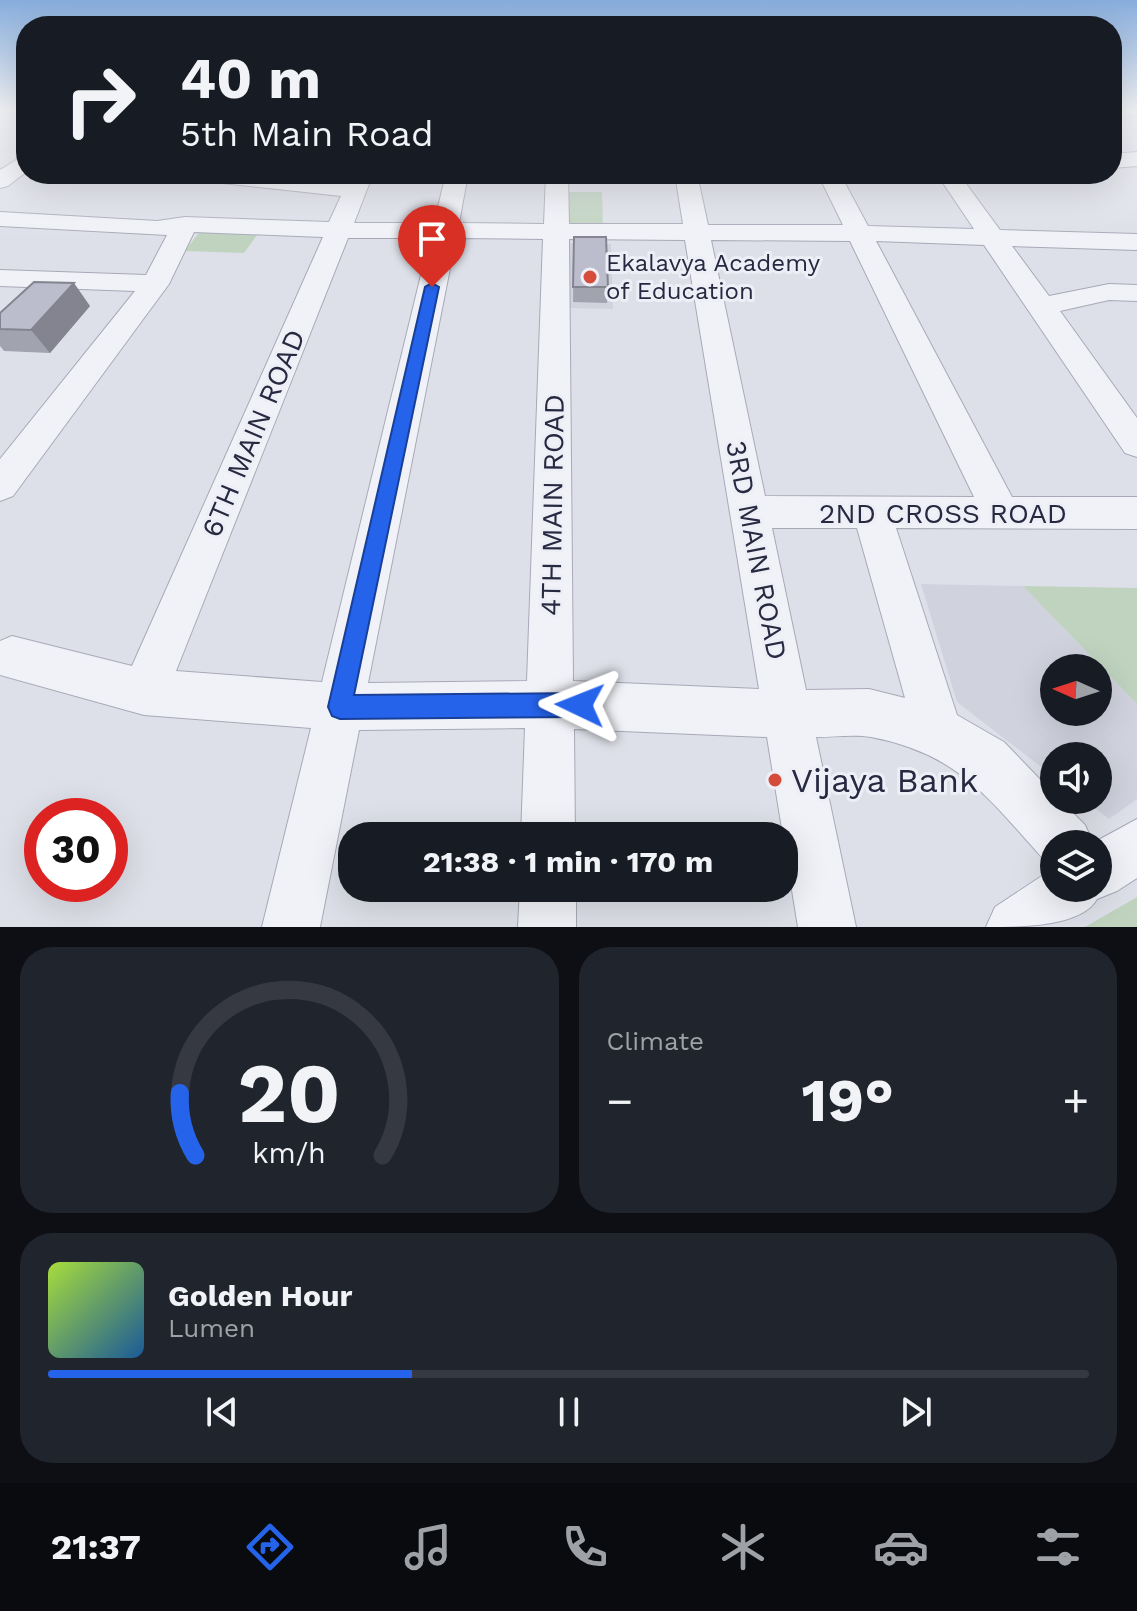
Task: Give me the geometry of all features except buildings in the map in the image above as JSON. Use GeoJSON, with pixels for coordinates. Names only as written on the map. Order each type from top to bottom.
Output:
{"type":"FeatureCollection","features":[{"type":"Feature","properties":{"kind":"street"},"geometry":{"type":"LineString","coordinates":[[0,181],[16,169]]}},
{"type":"Feature","properties":{"kind":"street","name":"6TH MAIN ROAD"},"geometry":{"type":"LineString","coordinates":[[144,692],[359,184]]}},
{"type":"Feature","properties":{"kind":"street"},"geometry":{"type":"LineString","coordinates":[[291,927],[455,184]]}},
{"type":"Feature","properties":{"kind":"street","name":"4TH MAIN ROAD"},"geometry":{"type":"LineString","coordinates":[[548,822],[557,184]]}},
{"type":"Feature","properties":{"kind":"street","name":"3RD MAIN ROAD"},"geometry":{"type":"LineString","coordinates":[[688,184],[827,927]]}},
{"type":"Feature","properties":{"kind":"street"},"geometry":{"type":"LineString","coordinates":[[834,184],[1001,513]]}},
{"type":"Feature","properties":{"kind":"street"},"geometry":{"type":"LineString","coordinates":[[955,184],[1137,444]]}},
{"type":"Feature","properties":{"kind":"street"},"geometry":{"type":"LineString","coordinates":[[0,219],[157,229],[185,224],[339,230],[859,233],[1137,242]]}},
{"type":"Feature","properties":{"kind":"street"},"geometry":{"type":"LineString","coordinates":[[0,486],[155,284],[185,224]]}},
{"type":"Feature","properties":{"kind":"street"},"geometry":{"type":"LineString","coordinates":[[0,302],[12,278],[155,284]]}},
{"type":"Feature","properties":{"kind":"street"},"geometry":{"type":"LineString","coordinates":[[1040,307],[1109,292],[1137,293]]}},
{"type":"Feature","properties":{"kind":"street","name":"2ND CROSS ROAD"},"geometry":{"type":"LineString","coordinates":[[750,512],[1137,513]]}},
{"type":"Feature","properties":{"kind":"street"},"geometry":{"type":"LineString","coordinates":[[872,513],[938,731]]}},
{"type":"Feature","properties":{"kind":"street"},"geometry":{"type":"LineString","coordinates":[[12,658],[144,692],[340,707],[550,704],[787,714],[869,713],[938,731],[986,760],[1053,830]]}},
{"type":"Feature","properties":{"kind":"street"},"geometry":{"type":"LineString","coordinates":[[547,927],[548,902]]}},
{"type":"Feature","properties":{"kind":"street"},"geometry":{"type":"LineString","coordinates":[[1015,927],[1053,902]]}},
{"type":"Feature","properties":{"kind":"shaded area"},"geometry":{"type":"Polygon","coordinates":[[[564,243],[611,244],[613,309],[561,308],[564,243]]]}},
{"type":"Feature","properties":{"kind":"shaded area"},"geometry":{"type":"Polygon","coordinates":[[[921,584],[1023,586],[1089,654],[1040,654],[1040,726],[1112,726],[1112,678],[1137,704],[1137,799],[1109,819],[1102,814],[1112,814],[1112,742],[1040,742],[1040,766],[957,702],[921,584]]]}},
{"type":"Feature","properties":{"kind":"green space"},"geometry":{"type":"Polygon","coordinates":[[[562,192],[602,192],[603,226],[559,225],[562,192]]]}},
{"type":"Feature","properties":{"kind":"green space"},"geometry":{"type":"Polygon","coordinates":[[[204,226],[262,228],[244,253],[185,251],[204,226]]]}},
{"type":"Feature","properties":{"kind":"green space"},"geometry":{"type":"Polygon","coordinates":[[[1023,586],[1137,588],[1137,704],[1112,678],[1112,654],[1089,654],[1023,586]]]}},
{"type":"Feature","properties":{"kind":"green space"},"geometry":{"type":"Polygon","coordinates":[[[1137,897],[1137,927],[1085,927],[1137,897]]]}},
{"type":"Feature","properties":{"kind":"place","name":"Ekalavya Academy of Education"},"geometry":{"type":"Point","coordinates":[590,277]}},
{"type":"Feature","properties":{"kind":"place","name":"Vijaya Bank"},"geometry":{"type":"Point","coordinates":[775,780]}},
{"type":"Feature","properties":{"kind":"route"},"geometry":{"type":"LineString","coordinates":[[432,287],[340,707],[580,705]]}}]}
